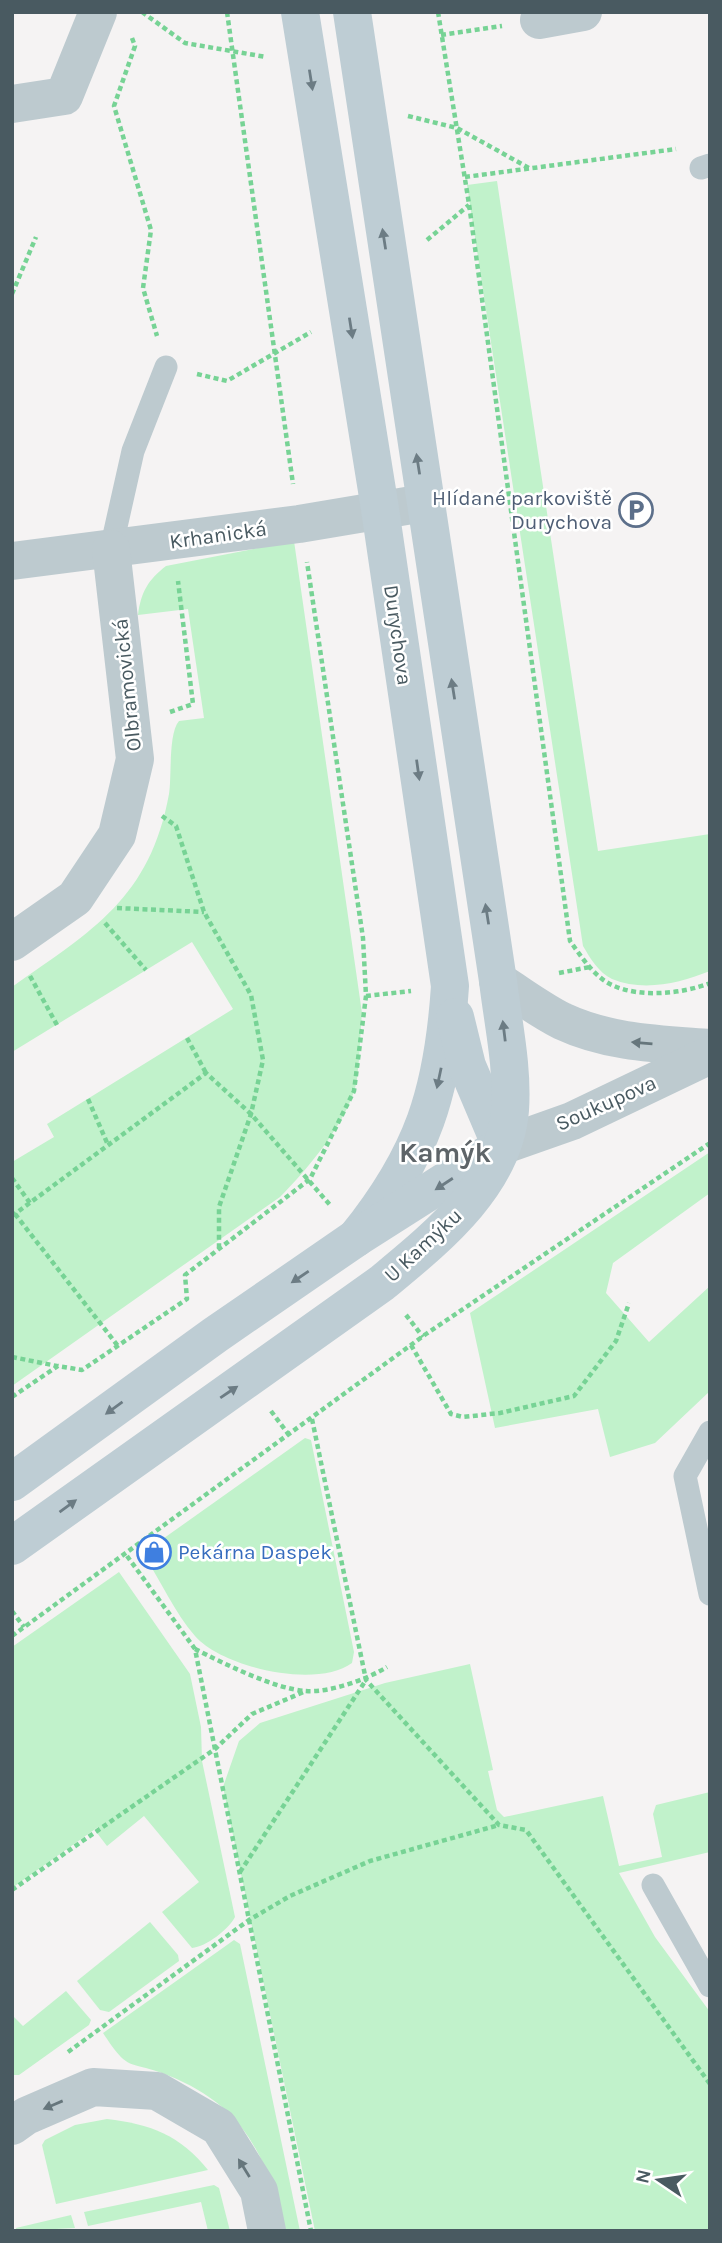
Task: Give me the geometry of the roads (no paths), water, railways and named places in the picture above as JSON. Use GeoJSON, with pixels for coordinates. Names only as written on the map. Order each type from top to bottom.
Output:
{"type":"FeatureCollection","features":[{"type":"Feature","properties":{"kind":"street"},"geometry":{"type":"LineString","coordinates":[[12,104],[64,96],[98,12]]}},
{"type":"Feature","properties":{"kind":"street","name":"Durychova"},"geometry":{"type":"LineString","coordinates":[[300,12],[380,509],[434,988],[446,1041],[438,1084],[425,1126],[401,1176],[356,1238]]}},
{"type":"Feature","properties":{"kind":"street"},"geometry":{"type":"LineString","coordinates":[[352,12],[498,981],[510,1083],[510,1113],[500,1146]]}},
{"type":"Feature","properties":{"kind":"street"},"geometry":{"type":"LineString","coordinates":[[538,20],[583,12]]}},
{"type":"Feature","properties":{"kind":"street","name":"Krhanická"},"geometry":{"type":"LineString","coordinates":[[12,561],[111,550],[424,503]]}},
{"type":"Feature","properties":{"kind":"street","name":"Olbramovická"},"geometry":{"type":"LineString","coordinates":[[19,955],[75,898],[117,835],[135,759],[111,550]]}},
{"type":"Feature","properties":{"kind":"street"},"geometry":{"type":"LineString","coordinates":[[498,981],[561,1020],[589,1031],[626,1041],[710,1048]]}},
{"type":"Feature","properties":{"kind":"street"},"geometry":{"type":"LineString","coordinates":[[434,988],[500,1146]]}},
{"type":"Feature","properties":{"kind":"street","name":"Soukupova"},"geometry":{"type":"LineString","coordinates":[[500,1146],[572,1121],[710,1055]]}},
{"type":"Feature","properties":{"kind":"street","name":"U Kamýku"},"geometry":{"type":"LineString","coordinates":[[12,1482],[215,1335],[356,1238],[500,1146]]}},
{"type":"Feature","properties":{"kind":"street","name":"U Kamýku"},"geometry":{"type":"LineString","coordinates":[[12,1546],[382,1283],[450,1225],[487,1174],[500,1146]]}},
{"type":"Feature","properties":{"kind":"street"},"geometry":{"type":"LineString","coordinates":[[12,2126],[26,2116],[93,2087],[157,2091],[219,2127],[259,2191],[267,2231]]}},
{"type":"Feature","properties":{"kind":"lane"},"geometry":{"type":"LineString","coordinates":[[111,550],[133,452],[166,367]]}},
{"type":"Feature","properties":{"kind":"lane"},"geometry":{"type":"LineString","coordinates":[[710,1432],[685,1476],[710,1594]]}},
{"type":"Feature","properties":{"kind":"lane"},"geometry":{"type":"LineString","coordinates":[[653,1885],[710,1986]]}},
{"type":"Feature","properties":{"kind":"place","name":"Hlídané parkoviště Durychova"},"geometry":{"type":"Point","coordinates":[636,510]}},
{"type":"Feature","properties":{"kind":"place","name":"Pekárna Daspek"},"geometry":{"type":"Point","coordinates":[154,1552]}},
{"type":"Feature","properties":{"kind":"district","name":"Kamýk"},"geometry":{"type":"Point","coordinates":[445,1152]}}]}
